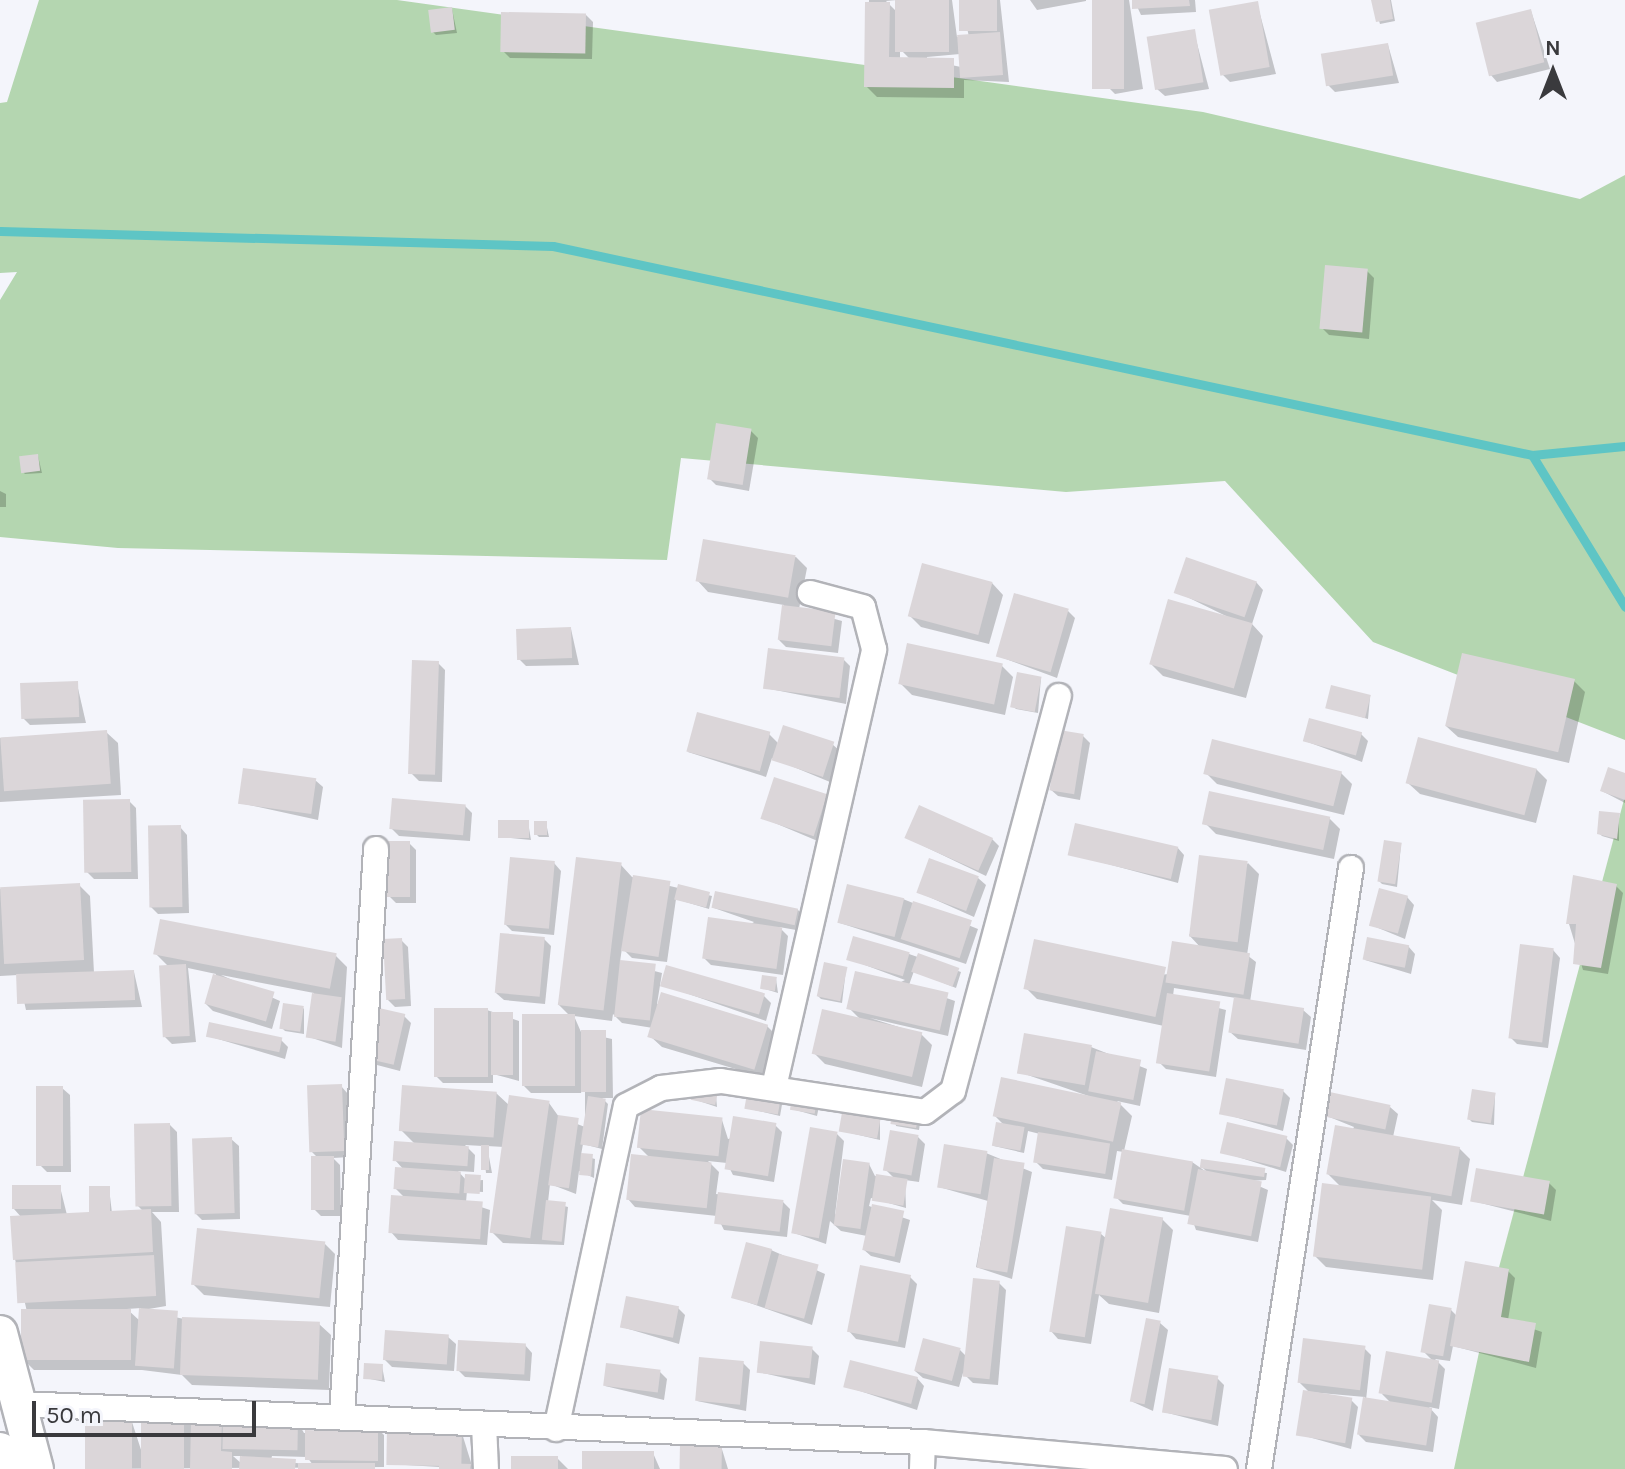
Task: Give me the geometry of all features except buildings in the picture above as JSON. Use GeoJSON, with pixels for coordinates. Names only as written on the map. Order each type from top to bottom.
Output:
{"type":"FeatureCollection","features":[{"type":"Feature","properties":{"kind":"main road"},"geometry":{"type":"LineString","coordinates":[[0,1333],[36,1469]]}},
{"type":"Feature","properties":{"kind":"main road"},"geometry":{"type":"LineString","coordinates":[[0,1450],[5,1469]]}},
{"type":"Feature","properties":{"kind":"street"},"geometry":{"type":"LineString","coordinates":[[774,1087],[874,649],[863,607],[810,593]]}},
{"type":"Feature","properties":{"kind":"street"},"geometry":{"type":"LineString","coordinates":[[556,1429],[626,1106],[661,1088],[721,1081],[925,1112],[953,1091],[1059,696]]}},
{"type":"Feature","properties":{"kind":"street"},"geometry":{"type":"LineString","coordinates":[[342,1416],[376,849]]}},
{"type":"Feature","properties":{"kind":"street"},"geometry":{"type":"LineString","coordinates":[[1259,1469],[1351,868]]}},
{"type":"Feature","properties":{"kind":"street"},"geometry":{"type":"LineString","coordinates":[[19,1404],[342,1416],[556,1429],[923,1442],[1225,1469]]}},
{"type":"Feature","properties":{"kind":"street"},"geometry":{"type":"LineString","coordinates":[[484,1424],[486,1469]]}},
{"type":"Feature","properties":{"kind":"street"},"geometry":{"type":"LineString","coordinates":[[922,1469],[923,1442]]}},
{"type":"Feature","properties":{"kind":"green space"},"geometry":{"type":"Polygon","coordinates":[[[39,0],[397,0],[1203,112],[1580,199],[1625,175],[1625,740],[1373,642],[1225,481],[1066,492],[681,458],[667,560],[118,548],[0,537],[0,300],[17,272],[0,273],[0,103],[7,102],[39,0]]]}},
{"type":"Feature","properties":{"kind":"green space"},"geometry":{"type":"Polygon","coordinates":[[[1625,796],[1625,1469],[1454,1469],[1490,1301],[1625,796]]]}},
{"type":"Feature","properties":{"kind":"waterway"},"geometry":{"type":"LineString","coordinates":[[0,231],[553,246],[1532,455],[1625,446]]}},
{"type":"Feature","properties":{"kind":"waterway"},"geometry":{"type":"LineString","coordinates":[[1532,455],[1625,607]]}}]}
